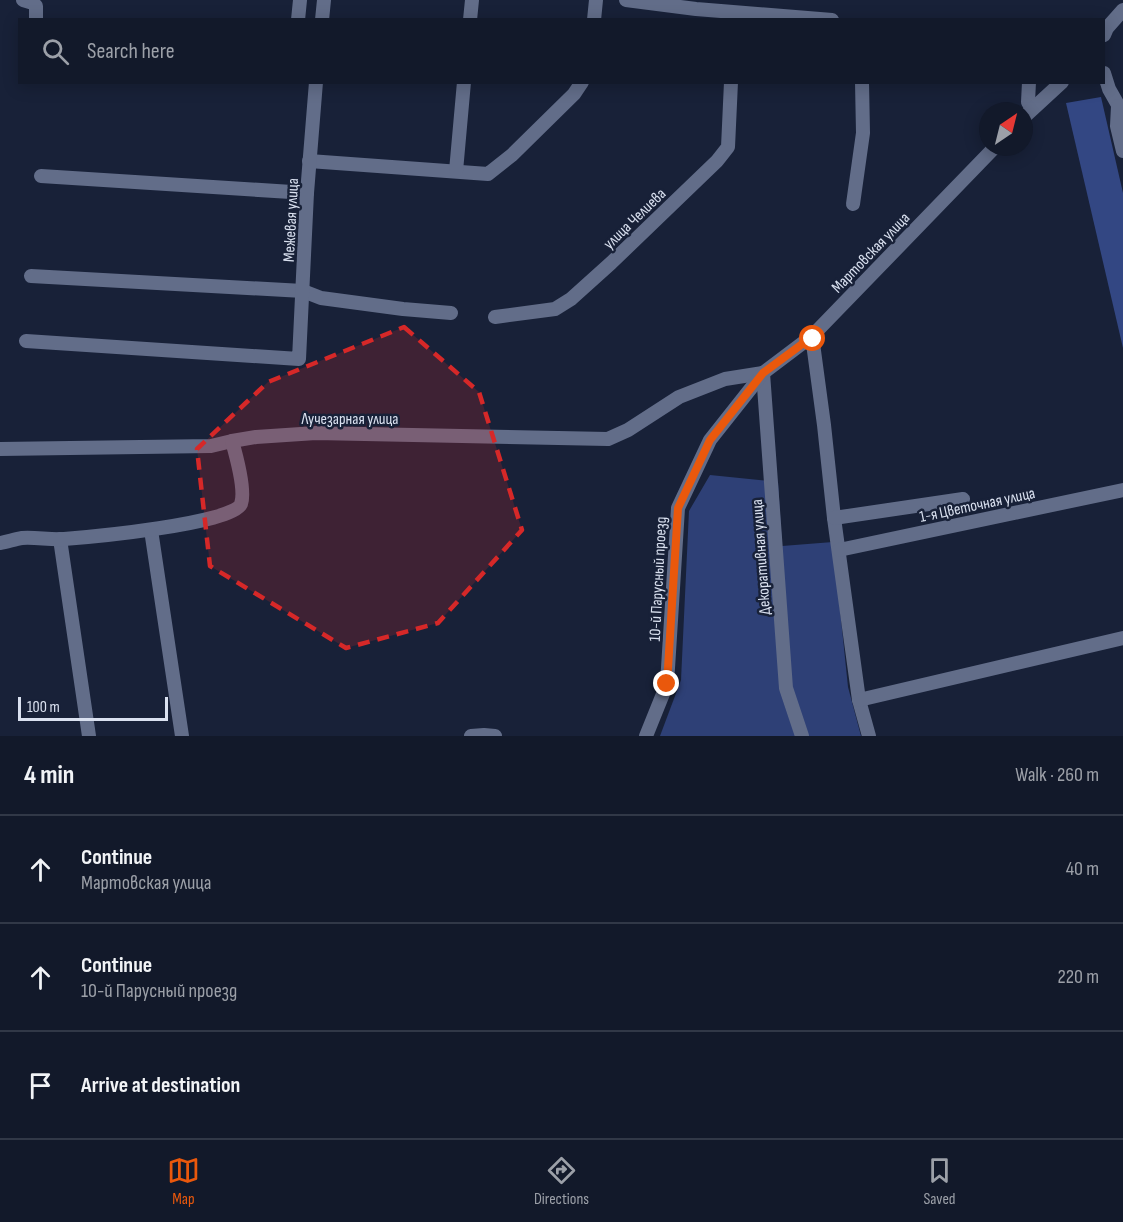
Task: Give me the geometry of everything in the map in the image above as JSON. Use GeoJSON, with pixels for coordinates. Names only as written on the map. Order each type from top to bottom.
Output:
{"type":"FeatureCollection","features":[{"type":"Feature","properties":{"kind":"street"},"geometry":{"type":"LineString","coordinates":[[23,0],[36,6],[36,18]]}},
{"type":"Feature","properties":{"kind":"street"},"geometry":{"type":"LineString","coordinates":[[298,18],[300,0]]}},
{"type":"Feature","properties":{"kind":"street"},"geometry":{"type":"LineString","coordinates":[[322,18],[324,0]]}},
{"type":"Feature","properties":{"kind":"street"},"geometry":{"type":"LineString","coordinates":[[470,18],[472,0]]}},
{"type":"Feature","properties":{"kind":"street"},"geometry":{"type":"LineString","coordinates":[[594,18],[596,0]]}},
{"type":"Feature","properties":{"kind":"street"},"geometry":{"type":"LineString","coordinates":[[626,0],[735,16],[784,18]]}},
{"type":"Feature","properties":{"kind":"street"},"geometry":{"type":"LineString","coordinates":[[1105,33],[1123,10]]}},
{"type":"Feature","properties":{"kind":"street"},"geometry":{"type":"LineString","coordinates":[[1105,77],[1121,110],[1117,126],[1123,151]]}},
{"type":"Feature","properties":{"kind":"street","name":"Межевая улица"},"geometry":{"type":"LineString","coordinates":[[26,340],[299,359],[307,193],[316,84]]}},
{"type":"Feature","properties":{"kind":"street"},"geometry":{"type":"LineString","coordinates":[[456,171],[464,84]]}},
{"type":"Feature","properties":{"kind":"street"},"geometry":{"type":"LineString","coordinates":[[309,161],[488,174],[512,156],[574,94],[581,84]]}},
{"type":"Feature","properties":{"kind":"street","name":"улица Челиева"},"geometry":{"type":"LineString","coordinates":[[495,317],[555,309],[571,299],[717,161],[728,147],[731,84]]}},
{"type":"Feature","properties":{"kind":"street"},"geometry":{"type":"LineString","coordinates":[[853,204],[863,133],[862,84]]}},
{"type":"Feature","properties":{"kind":"street"},"geometry":{"type":"LineString","coordinates":[[1028,102],[1029,84]]}},
{"type":"Feature","properties":{"kind":"street"},"geometry":{"type":"LineString","coordinates":[[1033,108],[1060,84]]}},
{"type":"Feature","properties":{"kind":"street","name":"Мартовская улица"},"geometry":{"type":"LineString","coordinates":[[763,373],[813,336],[986,156]]}},
{"type":"Feature","properties":{"kind":"street"},"geometry":{"type":"LineString","coordinates":[[41,176],[307,193]]}},
{"type":"Feature","properties":{"kind":"street"},"geometry":{"type":"LineString","coordinates":[[31,276],[303,291],[321,298],[451,313]]}},
{"type":"Feature","properties":{"kind":"street"},"geometry":{"type":"LineString","coordinates":[[813,336],[838,550],[859,700],[869,736]]}},
{"type":"Feature","properties":{"kind":"street","name":"Лучезарная улица"},"geometry":{"type":"LineString","coordinates":[[0,449],[211,446],[256,437],[316,433],[608,439],[628,430],[678,397],[725,379],[763,373]]}},
{"type":"Feature","properties":{"kind":"street","name":"10-й Парусный проезд"},"geometry":{"type":"LineString","coordinates":[[646,736],[667,684],[678,508],[710,440],[763,373]]}},
{"type":"Feature","properties":{"kind":"street","name":"Декоративная улица"},"geometry":{"type":"LineString","coordinates":[[763,373],[786,688],[802,736]]}},
{"type":"Feature","properties":{"kind":"street"},"geometry":{"type":"LineString","coordinates":[[0,543],[24,538],[60,540],[151,530],[204,520],[234,511],[240,505],[242,496],[238,460],[232,441]]}},
{"type":"Feature","properties":{"kind":"street","name":"1-я Цветочная улица"},"geometry":{"type":"LineString","coordinates":[[838,550],[1123,490]]}},
{"type":"Feature","properties":{"kind":"street"},"geometry":{"type":"LineString","coordinates":[[834,518],[963,499]]}},
{"type":"Feature","properties":{"kind":"street"},"geometry":{"type":"LineString","coordinates":[[151,530],[182,736]]}},
{"type":"Feature","properties":{"kind":"street"},"geometry":{"type":"LineString","coordinates":[[60,540],[89,736]]}},
{"type":"Feature","properties":{"kind":"street"},"geometry":{"type":"LineString","coordinates":[[859,700],[1123,638]]}},
{"type":"Feature","properties":{"kind":"street"},"geometry":{"type":"LineString","coordinates":[[471,736],[495,736]]}},
{"type":"Feature","properties":{"kind":"highlighted area"},"geometry":{"type":"Polygon","coordinates":[[[404,327],[479,392],[522,530],[438,623],[346,648],[210,566],[197,449],[268,382],[404,327]]]}},
{"type":"Feature","properties":{"kind":"shaded area"},"geometry":{"type":"Polygon","coordinates":[[[1101,97],[1123,193],[1123,348],[1066,103],[1101,97]]]}},
{"type":"Feature","properties":{"kind":"shaded area"},"geometry":{"type":"Polygon","coordinates":[[[710,475],[778,482],[782,546],[833,542],[848,687],[861,736],[660,736],[681,680],[689,511],[710,475]]]}},
{"type":"Feature","properties":{"kind":"route"},"geometry":{"type":"LineString","coordinates":[[667,684],[678,508],[710,440],[763,373],[813,336],[813,339]]}}]}
